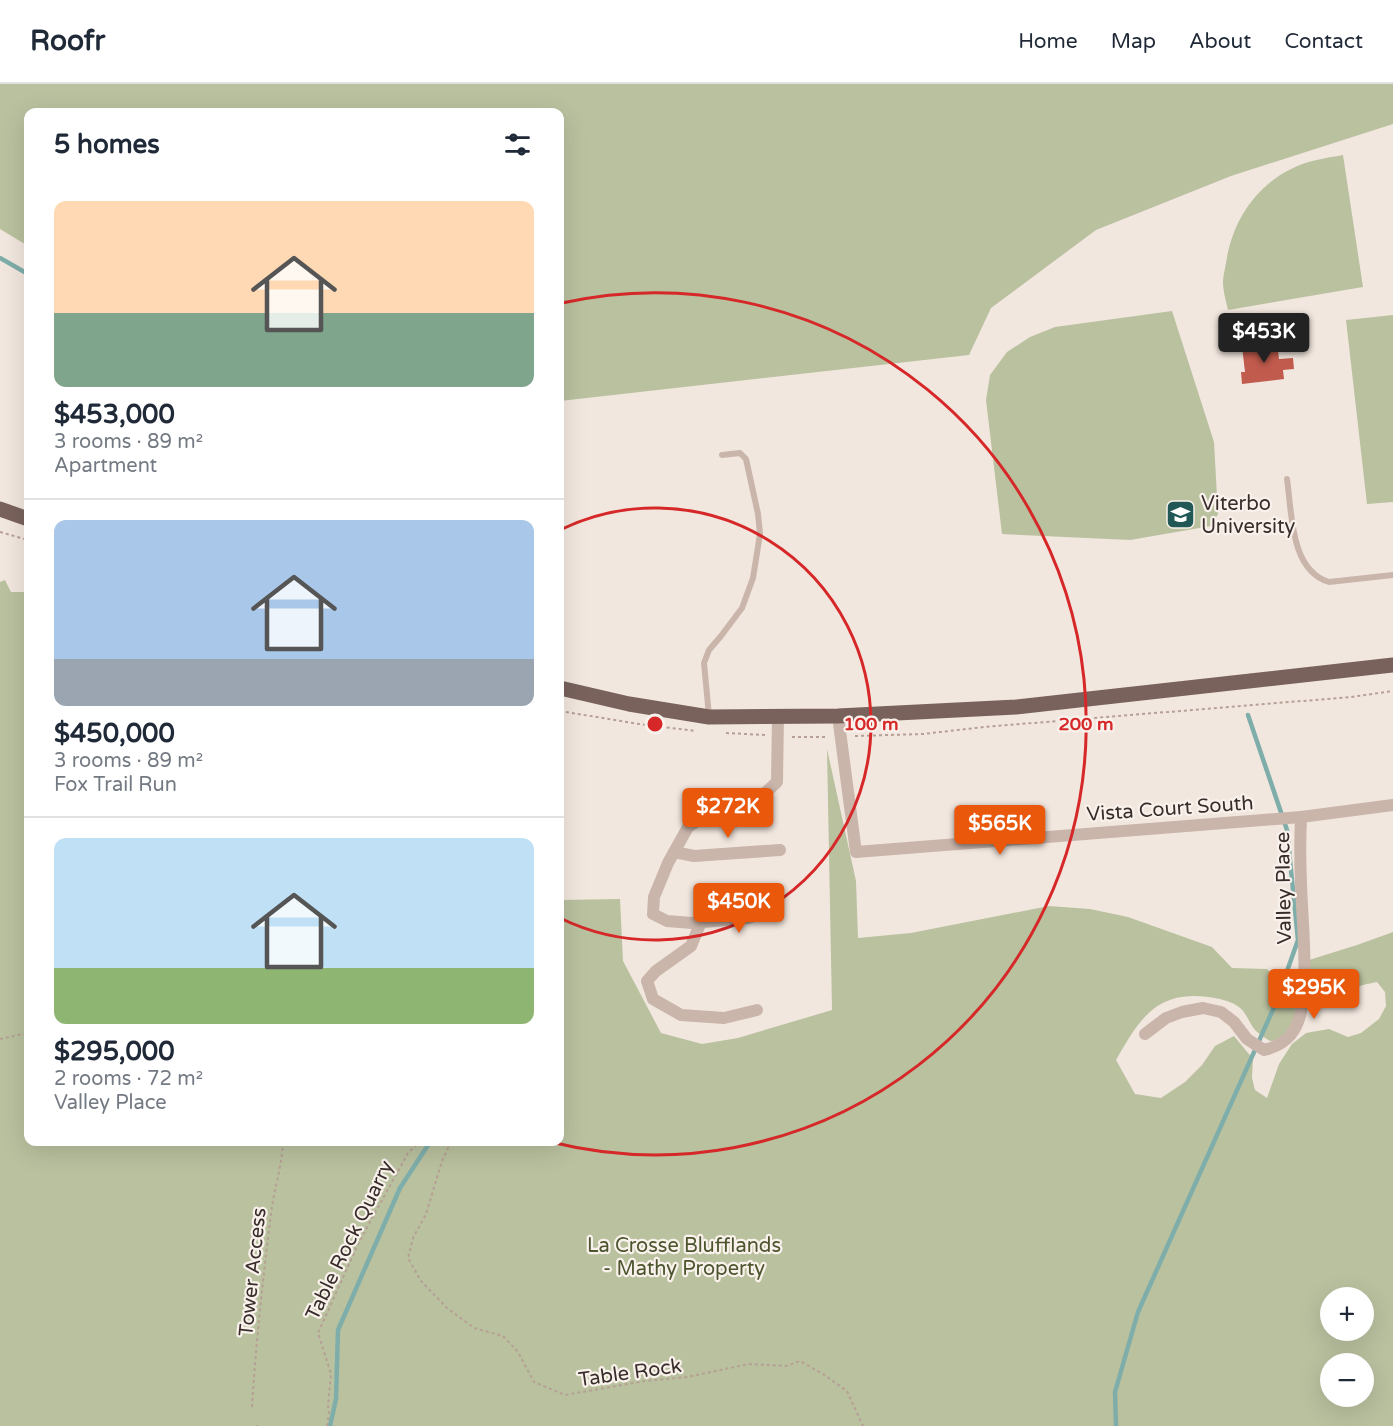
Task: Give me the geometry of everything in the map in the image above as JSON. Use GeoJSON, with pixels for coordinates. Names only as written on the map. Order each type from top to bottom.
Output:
{"type":"FeatureCollection","features":[{"type":"Feature","properties":{"kind":"main road"},"geometry":{"type":"LineString","coordinates":[[0,509],[24,518]]}},
{"type":"Feature","properties":{"kind":"main road"},"geometry":{"type":"LineString","coordinates":[[564,689],[629,704],[709,717],[838,716],[1016,707],[1393,665]]}},
{"type":"Feature","properties":{"kind":"street"},"geometry":{"type":"LineString","coordinates":[[770,911],[748,918],[702,922],[667,921],[653,914],[654,897],[668,863],[688,828],[710,812],[764,794],[777,782],[778,716]]}},
{"type":"Feature","properties":{"kind":"street","name":"Vista Court South"},"geometry":{"type":"LineString","coordinates":[[838,716],[855,852],[1301,817]]}},
{"type":"Feature","properties":{"kind":"street"},"geometry":{"type":"LineString","coordinates":[[1301,817],[1393,805]]}},
{"type":"Feature","properties":{"kind":"street","name":"Valley Place"},"geometry":{"type":"LineString","coordinates":[[1145,1034],[1166,1018],[1203,1008],[1221,1012],[1234,1022],[1247,1039],[1264,1050],[1276,1047],[1293,1032],[1299,1021],[1303,1004],[1301,817]]}},
{"type":"Feature","properties":{"kind":"street"},"geometry":{"type":"LineString","coordinates":[[674,852],[694,856],[780,850]]}},
{"type":"Feature","properties":{"kind":"street"},"geometry":{"type":"LineString","coordinates":[[702,922],[691,946],[656,971],[648,981],[653,999],[681,1015],[724,1018],[757,1010]]}},
{"type":"Feature","properties":{"kind":"lane"},"geometry":{"type":"LineString","coordinates":[[709,717],[704,663],[709,650],[742,608],[753,578],[760,534],[746,459],[740,453],[722,455]]}},
{"type":"Feature","properties":{"kind":"lane"},"geometry":{"type":"LineString","coordinates":[[1287,479],[1296,545],[1304,564],[1311,573],[1329,582],[1393,575]]}},
{"type":"Feature","properties":{"kind":"path"},"geometry":{"type":"LineString","coordinates":[[0,532],[24,539]]}},
{"type":"Feature","properties":{"kind":"path"},"geometry":{"type":"LineString","coordinates":[[0,1039],[24,1034]]}},
{"type":"Feature","properties":{"kind":"path","name":"Tower Access"},"geometry":{"type":"LineString","coordinates":[[252,1407],[267,1247],[274,1194],[283,1159],[283,1146]]}},
{"type":"Feature","properties":{"kind":"path","name":"Table Rock Quarry"},"geometry":{"type":"LineString","coordinates":[[327,1426],[330,1414],[328,1405],[331,1374],[318,1333],[359,1242],[408,1153],[415,1146]]}},
{"type":"Feature","properties":{"kind":"path","name":"Table Rock"},"geometry":{"type":"LineString","coordinates":[[449,1146],[442,1161],[426,1214],[413,1238],[408,1257],[422,1281],[447,1308],[474,1328],[503,1336],[518,1352],[534,1382],[565,1395],[645,1381],[687,1377],[749,1364],[786,1366],[800,1361],[847,1391],[863,1426]]}},
{"type":"Feature","properties":{"kind":"green space"},"geometry":{"type":"Polygon","coordinates":[[[0,84],[1393,84],[1393,124],[1231,176],[1096,230],[991,308],[969,355],[564,401],[564,108],[24,108],[24,244],[0,229],[0,84]]]}},
{"type":"Feature","properties":{"kind":"green space"},"geometry":{"type":"Polygon","coordinates":[[[1343,155],[1363,287],[1228,310],[1224,275],[1233,234],[1246,209],[1265,187],[1289,170],[1309,162],[1343,155]]]}},
{"type":"Feature","properties":{"kind":"green space"},"geometry":{"type":"Polygon","coordinates":[[[1172,311],[1214,442],[1218,514],[1211,526],[1130,540],[1002,534],[986,400],[990,375],[1007,352],[1030,337],[1055,327],[1172,311]]]}},
{"type":"Feature","properties":{"kind":"green space"},"geometry":{"type":"Polygon","coordinates":[[[1393,315],[1393,502],[1367,504],[1346,320],[1393,315]]]}},
{"type":"Feature","properties":{"kind":"green space","name":"La Crosse Blufflands - Mathy Property"},"geometry":{"type":"Polygon","coordinates":[[[5,580],[11,592],[24,592],[24,1146],[564,1146],[564,900],[620,899],[623,961],[661,1033],[702,1044],[738,1038],[832,1010],[827,749],[856,881],[858,938],[911,933],[1049,906],[1090,909],[1128,917],[1212,947],[1232,968],[1267,969],[1296,1000],[1295,1018],[1281,1040],[1270,1041],[1255,1030],[1241,1009],[1228,1001],[1212,997],[1190,996],[1162,1003],[1151,1011],[1133,1032],[1116,1060],[1135,1094],[1161,1098],[1185,1082],[1202,1065],[1215,1046],[1234,1036],[1253,1059],[1252,1078],[1255,1090],[1267,1098],[1279,1064],[1292,1044],[1306,1033],[1329,1029],[1348,1037],[1361,1033],[1379,1019],[1386,1006],[1385,992],[1377,982],[1354,988],[1336,1003],[1322,1001],[1311,992],[1309,960],[1393,932],[1393,1426],[0,1426],[0,582],[5,580]]]}},
{"type":"Feature","properties":{"kind":"building"},"geometry":{"type":"Polygon","coordinates":[[[1277,342],[1279,359],[1293,358],[1294,369],[1283,370],[1284,379],[1242,384],[1241,372],[1245,372],[1242,346],[1277,342]]]}},
{"type":"Feature","properties":{"kind":"waterway"},"geometry":{"type":"LineString","coordinates":[[0,258],[24,272]]}},
{"type":"Feature","properties":{"kind":"waterway"},"geometry":{"type":"LineString","coordinates":[[1116,1426],[1115,1392],[1138,1312],[1275,1005],[1298,940],[1287,830],[1248,715]]}},
{"type":"Feature","properties":{"kind":"waterway"},"geometry":{"type":"LineString","coordinates":[[330,1426],[336,1399],[338,1330],[400,1188],[427,1146]]}},
{"type":"Feature","properties":{"kind":"place","name":"Viterbo University"},"geometry":{"type":"Point","coordinates":[1180,515]}}]}
